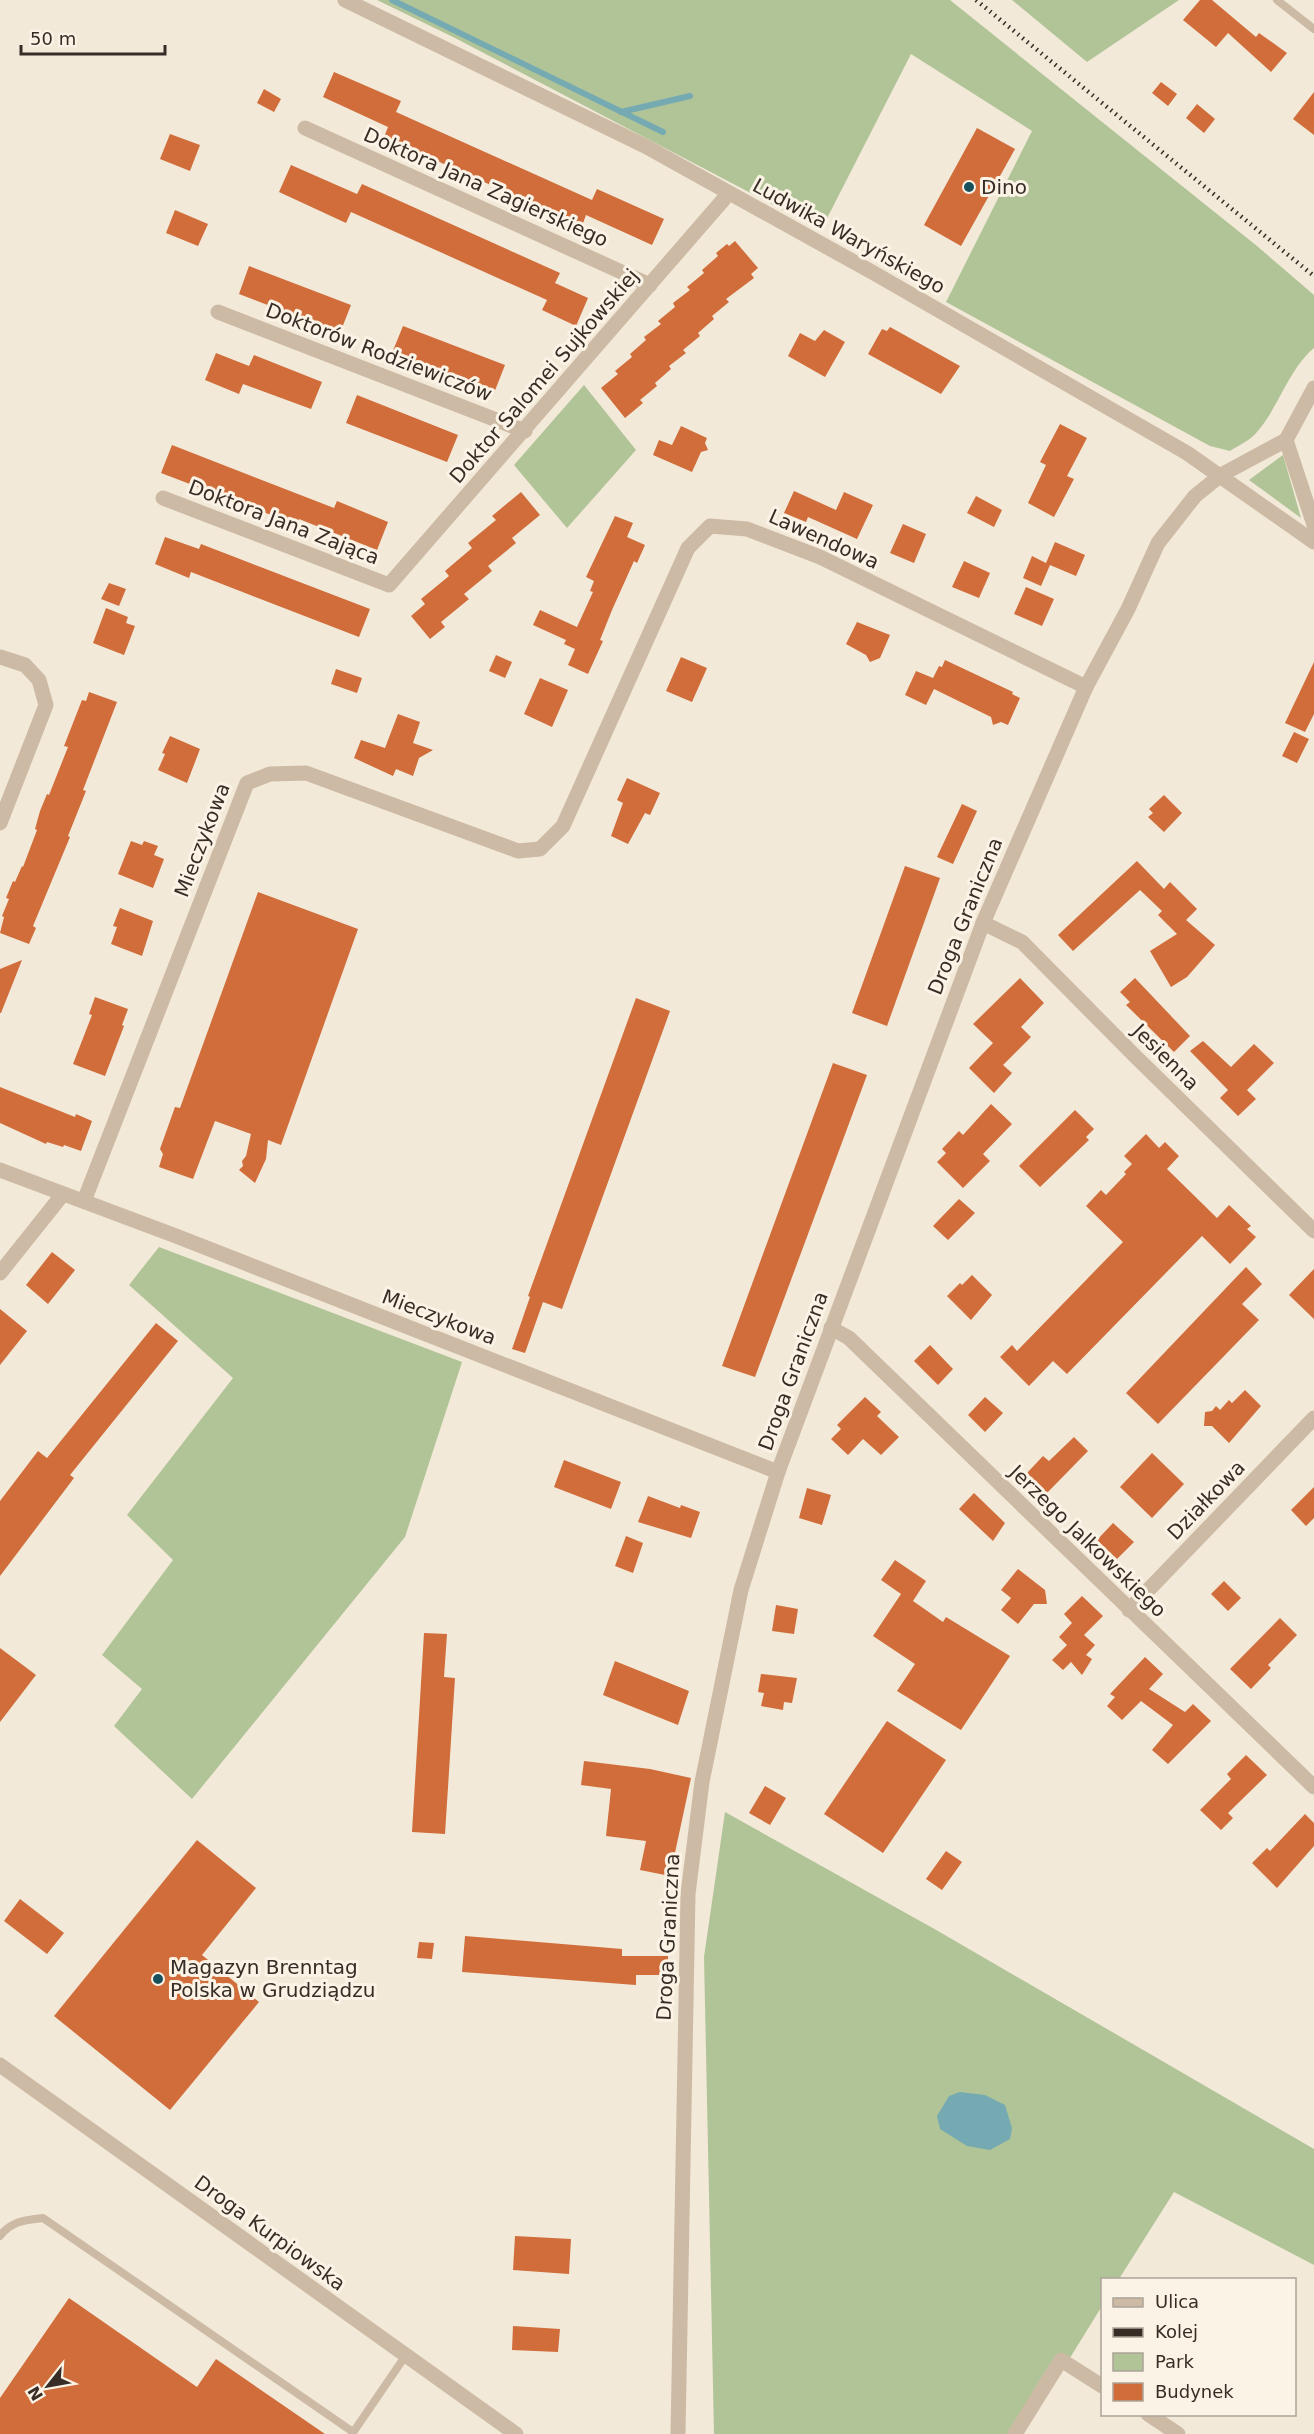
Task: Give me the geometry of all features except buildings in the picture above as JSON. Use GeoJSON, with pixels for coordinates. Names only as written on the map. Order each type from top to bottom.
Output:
{"type":"FeatureCollection","features":[{"type":"Feature","properties":{"kind":"street","name":"Ludwika Waryńskiego"},"geometry":{"type":"LineString","coordinates":[[345,0],[645,146],[728,192],[1040,367],[1187,453],[1314,542]]}},
{"type":"Feature","properties":{"kind":"street","name":"Doktora Jana Zagierskiego"},"geometry":{"type":"LineString","coordinates":[[305,128],[650,285]]}},
{"type":"Feature","properties":{"kind":"street","name":"Doktor Salomei Sujkowskiej"},"geometry":{"type":"LineString","coordinates":[[389,585],[525,431],[728,192]]}},
{"type":"Feature","properties":{"kind":"street","name":"Doktorów Rodziewiczów"},"geometry":{"type":"LineString","coordinates":[[218,312],[525,431]]}},
{"type":"Feature","properties":{"kind":"street"},"geometry":{"type":"LineString","coordinates":[[1314,388],[1286,440],[1314,525]]}},
{"type":"Feature","properties":{"kind":"street","name":"Droga Graniczna"},"geometry":{"type":"LineString","coordinates":[[678,2434],[688,1894],[702,1782],[741,1590],[778,1472],[983,923],[1086,687],[1128,609],[1158,543],[1195,496],[1221,475],[1286,440]]}},
{"type":"Feature","properties":{"kind":"street","name":"Doktora Jana Zająca"},"geometry":{"type":"LineString","coordinates":[[163,498],[389,585]]}},
{"type":"Feature","properties":{"kind":"street","name":"Lawendowa"},"geometry":{"type":"LineString","coordinates":[[624,691],[688,548],[710,526],[747,529],[820,557],[1086,687]]}},
{"type":"Feature","properties":{"kind":"street"},"geometry":{"type":"LineString","coordinates":[[0,657],[25,665],[39,680],[46,705],[0,824]]}},
{"type":"Feature","properties":{"kind":"street","name":"Mieczykowa"},"geometry":{"type":"LineString","coordinates":[[84,1201],[247,783],[270,774],[306,773],[518,851],[540,849],[563,826],[624,691]]}},
{"type":"Feature","properties":{"kind":"street","name":"Jesienna"},"geometry":{"type":"LineString","coordinates":[[983,923],[1022,942],[1314,1231]]}},
{"type":"Feature","properties":{"kind":"street","name":"Mieczykowa"},"geometry":{"type":"LineString","coordinates":[[0,1170],[778,1472]]}},
{"type":"Feature","properties":{"kind":"street"},"geometry":{"type":"LineString","coordinates":[[0,1273],[63,1194]]}},
{"type":"Feature","properties":{"kind":"street","name":"Jerzego Jalkowskiego"},"geometry":{"type":"LineString","coordinates":[[831,1328],[849,1338],[1314,1786]]}},
{"type":"Feature","properties":{"kind":"street","name":"Działkowa"},"geometry":{"type":"LineString","coordinates":[[1129,1610],[1314,1418]]}},
{"type":"Feature","properties":{"kind":"street","name":"Droga Kurpiowska"},"geometry":{"type":"LineString","coordinates":[[0,2065],[516,2434]]}},
{"type":"Feature","properties":{"kind":"street"},"geometry":{"type":"LineString","coordinates":[[1015,2434],[1061,2360],[1101,2385]]}},
{"type":"Feature","properties":{"kind":"street"},"geometry":{"type":"LineString","coordinates":[[1150,2416],[1178,2434]]}},
{"type":"Feature","properties":{"kind":"lane"},"geometry":{"type":"LineString","coordinates":[[1277,0],[1314,29]]}},
{"type":"Feature","properties":{"kind":"lane"},"geometry":{"type":"LineString","coordinates":[[0,2236],[5,2228],[16,2222],[43,2218],[353,2433],[406,2355]]}},
{"type":"Feature","properties":{"kind":"green space"},"geometry":{"type":"Polygon","coordinates":[[[377,0],[950,0],[1257,246],[1314,295],[1314,348],[1297,367],[1257,432],[1230,451],[1210,446],[946,302],[1032,131],[911,54],[821,230],[455,38],[377,0]]]}},
{"type":"Feature","properties":{"kind":"green space"},"geometry":{"type":"Polygon","coordinates":[[[1012,0],[1179,0],[1087,62],[1012,0]]]}},
{"type":"Feature","properties":{"kind":"green space"},"geometry":{"type":"Polygon","coordinates":[[[584,385],[636,450],[567,528],[514,465],[584,385]]]}},
{"type":"Feature","properties":{"kind":"green space"},"geometry":{"type":"Polygon","coordinates":[[[1283,455],[1301,518],[1249,480],[1283,455]]]}},
{"type":"Feature","properties":{"kind":"green space"},"geometry":{"type":"Polygon","coordinates":[[[159,1247],[462,1362],[405,1537],[192,1799],[114,1726],[142,1689],[102,1655],[173,1560],[127,1515],[233,1378],[129,1285],[159,1247]]]}},
{"type":"Feature","properties":{"kind":"green space"},"geometry":{"type":"Polygon","coordinates":[[[725,1812],[938,1931],[1314,2149],[1314,2265],[1174,2192],[1120,2278],[1101,2278],[1101,2308],[1023,2434],[714,2434],[704,1957],[725,1812]]]}},
{"type":"Feature","properties":{"kind":"water"},"geometry":{"type":"Polygon","coordinates":[[[960,2092],[985,2095],[1005,2105],[1012,2128],[1010,2139],[990,2150],[967,2146],[940,2129],[937,2116],[949,2096],[960,2092]]]}},
{"type":"Feature","properties":{"kind":"waterway"},"geometry":{"type":"LineString","coordinates":[[392,0],[663,132]]}},
{"type":"Feature","properties":{"kind":"waterway"},"geometry":{"type":"LineString","coordinates":[[621,112],[690,96]]}},
{"type":"Feature","properties":{"kind":"railway"},"geometry":{"type":"LineString","coordinates":[[976,0],[1314,276]]}},
{"type":"Feature","properties":{"kind":"place","name":"Dino"},"geometry":{"type":"Point","coordinates":[969,187]}},
{"type":"Feature","properties":{"kind":"place","name":"Magazyn Brenntag Polska w Grudziądzu"},"geometry":{"type":"Point","coordinates":[158,1979]}}]}
